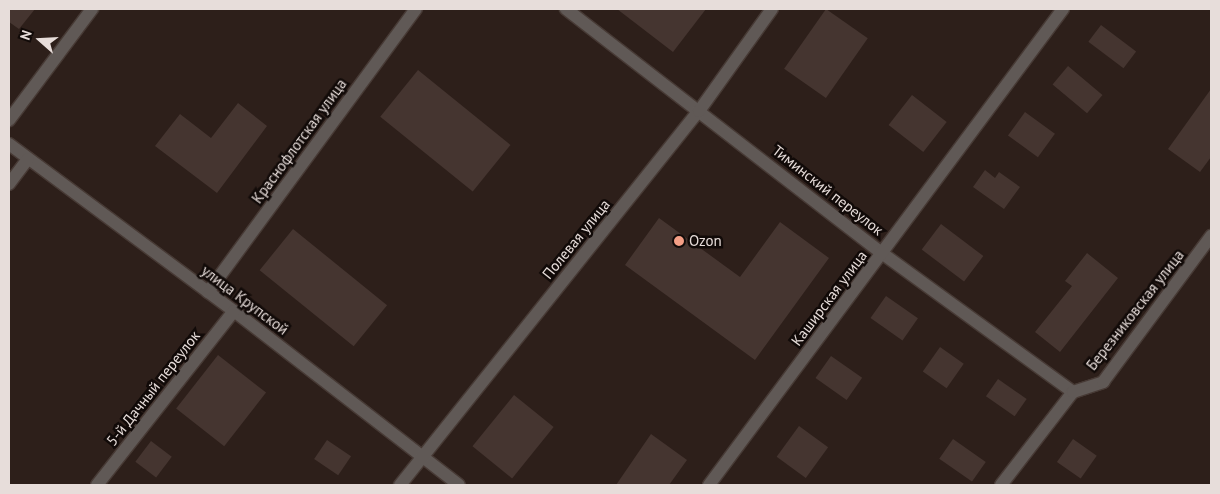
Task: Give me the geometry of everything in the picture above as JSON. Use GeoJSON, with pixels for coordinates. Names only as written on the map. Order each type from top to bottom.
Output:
{"type":"FeatureCollection","features":[{"type":"Feature","properties":{"kind":"street"},"geometry":{"type":"LineString","coordinates":[[9,120],[92,9]]}},
{"type":"Feature","properties":{"kind":"street","name":"Краснофлотская улица"},"geometry":{"type":"LineString","coordinates":[[208,292],[416,9]]}},
{"type":"Feature","properties":{"kind":"street","name":"Тиминский переулок"},"geometry":{"type":"LineString","coordinates":[[566,9],[883,254],[1073,392]]}},
{"type":"Feature","properties":{"kind":"street","name":"Полевая улица"},"geometry":{"type":"LineString","coordinates":[[400,485],[700,111],[772,9]]}},
{"type":"Feature","properties":{"kind":"street","name":"Каширская улица"},"geometry":{"type":"LineString","coordinates":[[709,485],[883,254],[1063,9]]}},
{"type":"Feature","properties":{"kind":"street","name":"улица Крупской"},"geometry":{"type":"LineString","coordinates":[[9,144],[28,160],[234,311],[459,485]]}},
{"type":"Feature","properties":{"kind":"street"},"geometry":{"type":"LineString","coordinates":[[9,184],[28,160]]}},
{"type":"Feature","properties":{"kind":"street","name":"Березниковская улица"},"geometry":{"type":"LineString","coordinates":[[1073,392],[1104,382],[1211,236]]}},
{"type":"Feature","properties":{"kind":"street","name":"5-й Дачный переулок"},"geometry":{"type":"LineString","coordinates":[[97,485],[234,311]]}},
{"type":"Feature","properties":{"kind":"street"},"geometry":{"type":"LineString","coordinates":[[1001,485],[1073,392]]}},
{"type":"Feature","properties":{"kind":"building"},"geometry":{"type":"Polygon","coordinates":[[[9,9],[35,9],[19,29],[9,22],[9,9]]]}},
{"type":"Feature","properties":{"kind":"building"},"geometry":{"type":"Polygon","coordinates":[[[617,9],[706,9],[673,52],[617,9]]]}},
{"type":"Feature","properties":{"kind":"building"},"geometry":{"type":"Polygon","coordinates":[[[826,9],[868,38],[826,98],[784,69],[826,9]]]}},
{"type":"Feature","properties":{"kind":"building"},"geometry":{"type":"Polygon","coordinates":[[[1101,25],[1136,51],[1124,68],[1088,42],[1101,25]]]}},
{"type":"Feature","properties":{"kind":"building"},"geometry":{"type":"Polygon","coordinates":[[[1068,66],[1102,95],[1087,113],[1053,84],[1068,66]]]}},
{"type":"Feature","properties":{"kind":"building"},"geometry":{"type":"Polygon","coordinates":[[[418,70],[510,145],[473,192],[380,117],[418,70]]]}},
{"type":"Feature","properties":{"kind":"building"},"geometry":{"type":"Polygon","coordinates":[[[1211,89],[1211,157],[1200,172],[1168,149],[1211,89]]]}},
{"type":"Feature","properties":{"kind":"building"},"geometry":{"type":"Polygon","coordinates":[[[912,95],[947,122],[923,152],[889,125],[912,95]]]}},
{"type":"Feature","properties":{"kind":"building"},"geometry":{"type":"Polygon","coordinates":[[[238,103],[267,126],[217,193],[155,146],[180,114],[211,138],[238,103]]]}},
{"type":"Feature","properties":{"kind":"building"},"geometry":{"type":"Polygon","coordinates":[[[1025,112],[1055,134],[1038,157],[1008,135],[1025,112]]]}},
{"type":"Feature","properties":{"kind":"building"},"geometry":{"type":"Polygon","coordinates":[[[985,170],[995,178],[999,172],[1020,187],[1004,209],[973,187],[985,170]]]}},
{"type":"Feature","properties":{"kind":"building"},"geometry":{"type":"Polygon","coordinates":[[[659,218],[740,277],[780,222],[829,258],[755,360],[625,265],[659,218]]]}},
{"type":"Feature","properties":{"kind":"building"},"geometry":{"type":"Polygon","coordinates":[[[941,224],[983,256],[964,281],[922,250],[941,224]]]}},
{"type":"Feature","properties":{"kind":"building"},"geometry":{"type":"Polygon","coordinates":[[[293,229],[387,305],[354,346],[260,270],[293,229]]]}},
{"type":"Feature","properties":{"kind":"building"},"geometry":{"type":"Polygon","coordinates":[[[1087,253],[1118,278],[1060,352],[1035,332],[1072,286],[1065,281],[1087,253]]]}},
{"type":"Feature","properties":{"kind":"building"},"geometry":{"type":"Polygon","coordinates":[[[886,296],[918,318],[902,340],[871,318],[886,296]]]}},
{"type":"Feature","properties":{"kind":"building"},"geometry":{"type":"Polygon","coordinates":[[[940,347],[964,364],[947,388],[923,372],[940,347]]]}},
{"type":"Feature","properties":{"kind":"building"},"geometry":{"type":"Polygon","coordinates":[[[218,355],[266,393],[224,446],[176,409],[218,355]]]}},
{"type":"Feature","properties":{"kind":"building"},"geometry":{"type":"Polygon","coordinates":[[[831,356],[862,378],[847,400],[816,378],[831,356]]]}},
{"type":"Feature","properties":{"kind":"building"},"geometry":{"type":"Polygon","coordinates":[[[998,379],[1027,399],[1015,416],[986,396],[998,379]]]}},
{"type":"Feature","properties":{"kind":"building"},"geometry":{"type":"Polygon","coordinates":[[[514,395],[554,427],[512,478],[472,446],[514,395]]]}},
{"type":"Feature","properties":{"kind":"building"},"geometry":{"type":"Polygon","coordinates":[[[799,426],[828,447],[806,478],[777,457],[799,426]]]}},
{"type":"Feature","properties":{"kind":"building"},"geometry":{"type":"Polygon","coordinates":[[[651,434],[687,460],[669,485],[616,485],[651,434]]]}},
{"type":"Feature","properties":{"kind":"building"},"geometry":{"type":"Polygon","coordinates":[[[953,439],[986,462],[972,482],[939,459],[953,439]]]}},
{"type":"Feature","properties":{"kind":"building"},"geometry":{"type":"Polygon","coordinates":[[[1073,439],[1097,456],[1081,479],[1057,462],[1073,439]]]}},
{"type":"Feature","properties":{"kind":"building"},"geometry":{"type":"Polygon","coordinates":[[[327,440],[351,456],[338,475],[314,459],[327,440]]]}},
{"type":"Feature","properties":{"kind":"building"},"geometry":{"type":"Polygon","coordinates":[[[151,441],[172,457],[156,477],[135,462],[151,441]]]}},
{"type":"Feature","properties":{"kind":"place","name":"Ozon"},"geometry":{"type":"Point","coordinates":[679,241]}}]}
